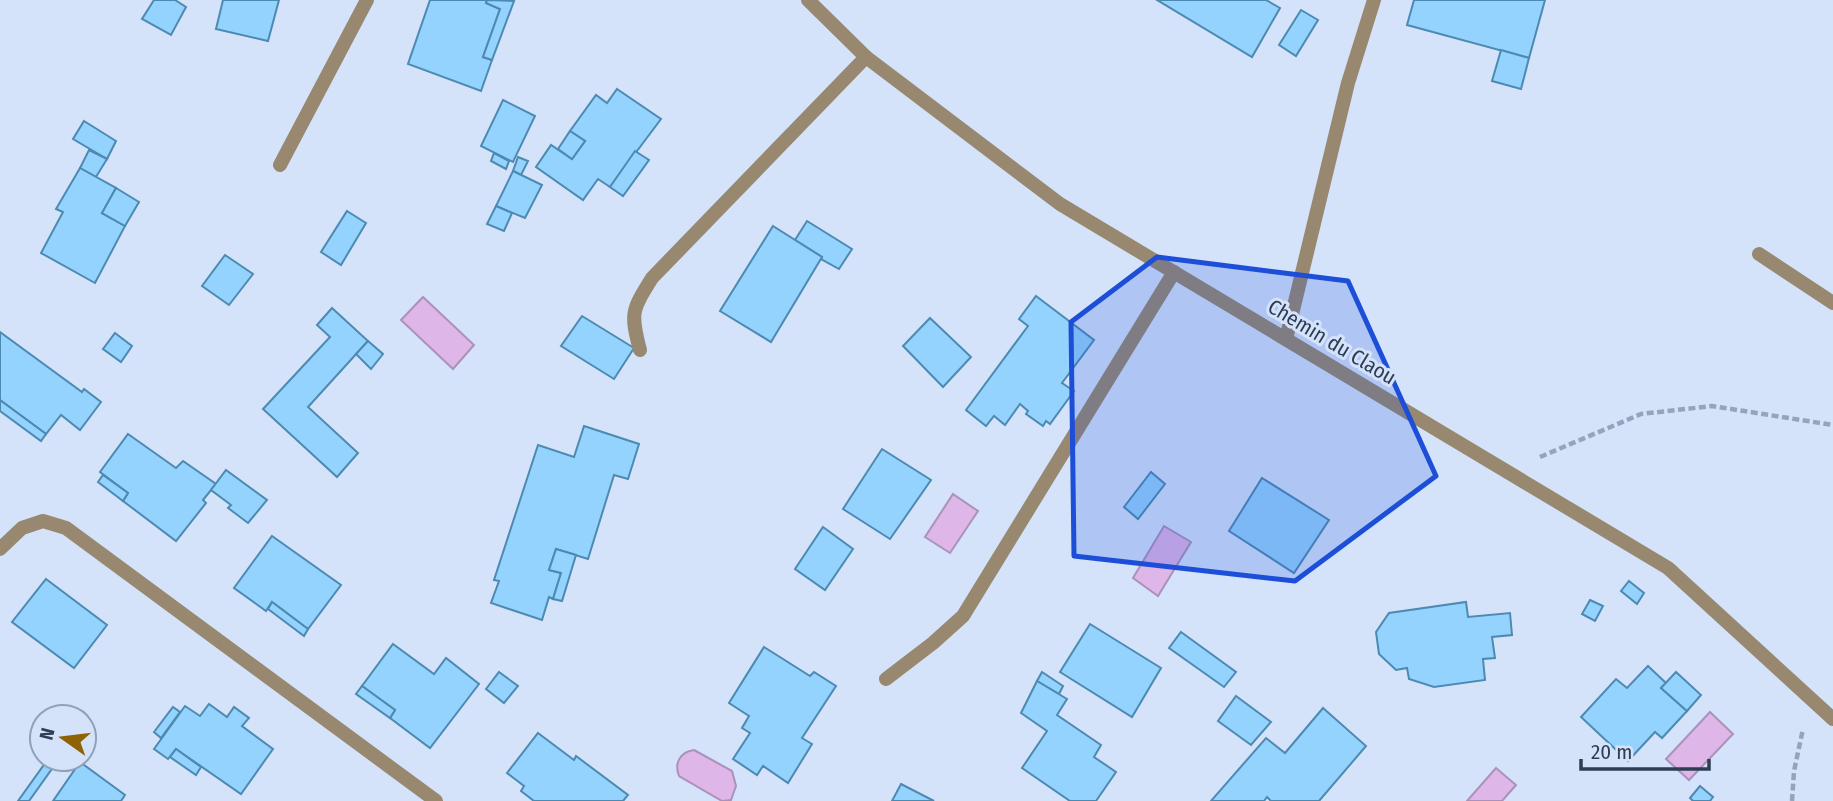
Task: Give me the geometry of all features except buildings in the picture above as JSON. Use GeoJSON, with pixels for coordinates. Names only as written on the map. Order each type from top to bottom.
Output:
{"type":"FeatureCollection","features":[{"type":"Feature","properties":{"kind":"street"},"geometry":{"type":"LineString","coordinates":[[280,165],[367,0]]}},
{"type":"Feature","properties":{"kind":"street","name":"Chemin du Claou"},"geometry":{"type":"LineString","coordinates":[[808,0],[866,57],[1060,204],[1668,568],[1833,719]]}},
{"type":"Feature","properties":{"kind":"street"},"geometry":{"type":"LineString","coordinates":[[1286,339],[1348,83],[1374,0]]}},
{"type":"Feature","properties":{"kind":"street"},"geometry":{"type":"LineString","coordinates":[[640,349],[634,327],[634,307],[652,278],[866,57]]}},
{"type":"Feature","properties":{"kind":"street"},"geometry":{"type":"LineString","coordinates":[[1759,254],[1833,303]]}},
{"type":"Feature","properties":{"kind":"street"},"geometry":{"type":"LineString","coordinates":[[886,679],[963,616],[1174,272]]}},
{"type":"Feature","properties":{"kind":"street"},"geometry":{"type":"LineString","coordinates":[[0,549],[22,528],[43,521],[66,528],[436,801]]}},
{"type":"Feature","properties":{"kind":"path"},"geometry":{"type":"LineString","coordinates":[[1507,471],[1641,414],[1712,406],[1833,425]]}},
{"type":"Feature","properties":{"kind":"path"},"geometry":{"type":"LineString","coordinates":[[1792,801],[1794,771],[1805,722]]}},
{"type":"Feature","properties":{"kind":"highlighted area"},"geometry":{"type":"Polygon","coordinates":[[[1157,257],[1348,281],[1436,476],[1295,581],[1074,556],[1071,322],[1157,257]]]}},
{"type":"Feature","properties":{"kind":"shaded area"},"geometry":{"type":"Polygon","coordinates":[[[423,297],[474,345],[453,369],[401,320],[423,297]]]}},
{"type":"Feature","properties":{"kind":"shaded area"},"geometry":{"type":"Polygon","coordinates":[[[953,494],[978,511],[950,553],[925,537],[953,494]]]}},
{"type":"Feature","properties":{"kind":"shaded area"},"geometry":{"type":"Polygon","coordinates":[[[1164,526],[1191,542],[1158,596],[1133,578],[1164,526]]]}},
{"type":"Feature","properties":{"kind":"shaded area"},"geometry":{"type":"Polygon","coordinates":[[[1710,712],[1733,734],[1689,780],[1666,759],[1710,712]]]}},
{"type":"Feature","properties":{"kind":"shaded area"},"geometry":{"type":"Polygon","coordinates":[[[694,750],[732,771],[736,786],[731,800],[722,801],[679,776],[679,759],[694,750]]]}},
{"type":"Feature","properties":{"kind":"shaded area"},"geometry":{"type":"Polygon","coordinates":[[[1496,768],[1516,785],[1502,801],[1467,801],[1496,768]]]}}]}
